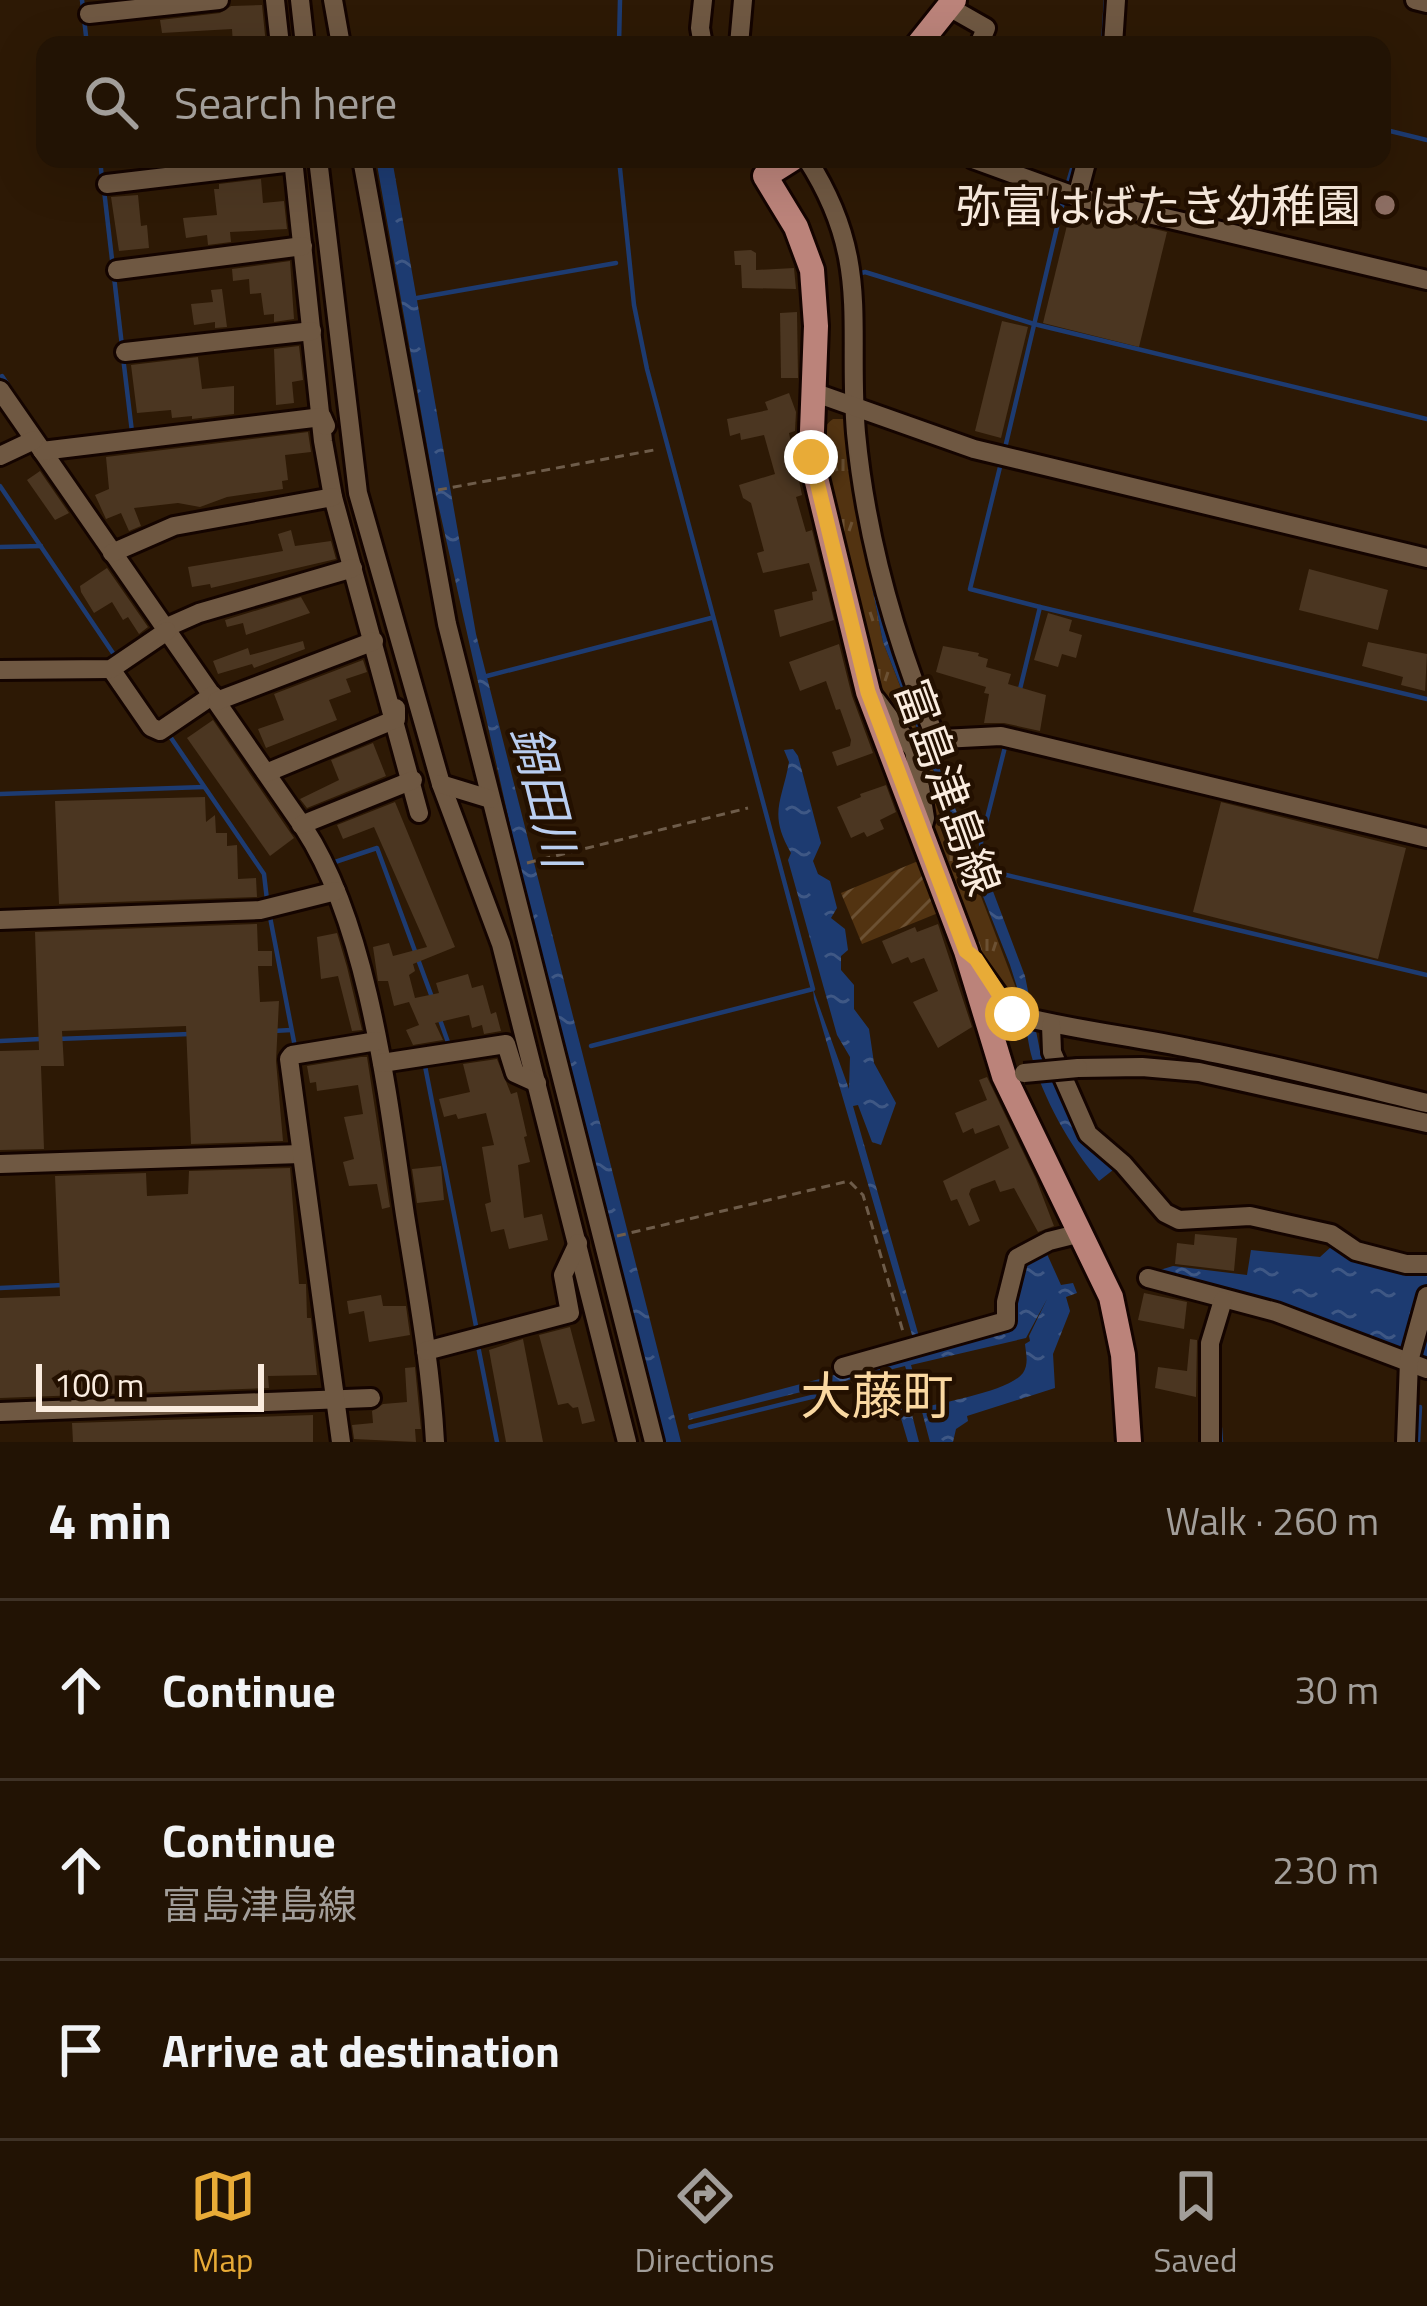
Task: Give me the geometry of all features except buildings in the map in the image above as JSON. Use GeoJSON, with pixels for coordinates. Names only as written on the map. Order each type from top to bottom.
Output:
{"type":"FeatureCollection","features":[{"type":"Feature","properties":{"kind":"main road"},"geometry":{"type":"LineString","coordinates":[[925,36],[951,3]]}},
{"type":"Feature","properties":{"kind":"main road","name":"富島津島線"},"geometry":{"type":"LineString","coordinates":[[781,168],[812,270],[816,326],[811,457],[868,692],[1014,1075],[1112,1297],[1123,1355],[1129,1442]]}},
{"type":"Feature","properties":{"kind":"street"},"geometry":{"type":"LineString","coordinates":[[89,14],[218,0]]}},
{"type":"Feature","properties":{"kind":"street"},"geometry":{"type":"LineString","coordinates":[[275,0],[279,36]]}},
{"type":"Feature","properties":{"kind":"street"},"geometry":{"type":"LineString","coordinates":[[299,0],[304,36]]}},
{"type":"Feature","properties":{"kind":"street"},"geometry":{"type":"LineString","coordinates":[[333,0],[339,36]]}},
{"type":"Feature","properties":{"kind":"street"},"geometry":{"type":"LineString","coordinates":[[701,36],[704,0]]}},
{"type":"Feature","properties":{"kind":"street"},"geometry":{"type":"LineString","coordinates":[[740,36],[743,0]]}},
{"type":"Feature","properties":{"kind":"street"},"geometry":{"type":"LineString","coordinates":[[1114,36],[1116,0]]}},
{"type":"Feature","properties":{"kind":"street"},"geometry":{"type":"LineString","coordinates":[[1415,0],[1427,3]]}},
{"type":"Feature","properties":{"kind":"street"},"geometry":{"type":"LineString","coordinates":[[951,3],[986,28],[983,36]]}},
{"type":"Feature","properties":{"kind":"street"},"geometry":{"type":"LineString","coordinates":[[107,184],[236,168]]}},
{"type":"Feature","properties":{"kind":"street"},"geometry":{"type":"LineString","coordinates":[[294,168],[333,497],[419,813]]}},
{"type":"Feature","properties":{"kind":"street"},"geometry":{"type":"LineString","coordinates":[[319,168],[358,493],[441,784],[501,944],[626,1442]]}},
{"type":"Feature","properties":{"kind":"street"},"geometry":{"type":"LineString","coordinates":[[364,168],[447,625],[654,1442]]}},
{"type":"Feature","properties":{"kind":"street"},"geometry":{"type":"LineString","coordinates":[[785,168],[835,210],[849,253],[850,405],[882,579],[926,745],[921,834]]}},
{"type":"Feature","properties":{"kind":"street"},"geometry":{"type":"LineString","coordinates":[[998,168],[1077,196],[1427,280]]}},
{"type":"Feature","properties":{"kind":"street"},"geometry":{"type":"LineString","coordinates":[[1077,196],[1085,168]]}},
{"type":"Feature","properties":{"kind":"street"},"geometry":{"type":"LineString","coordinates":[[117,269],[302,246]]}},
{"type":"Feature","properties":{"kind":"street"},"geometry":{"type":"LineString","coordinates":[[125,352],[312,331]]}},
{"type":"Feature","properties":{"kind":"street"},"geometry":{"type":"LineString","coordinates":[[0,389],[301,825],[337,891],[382,1063],[435,1442]]}},
{"type":"Feature","properties":{"kind":"street"},"geometry":{"type":"LineString","coordinates":[[813,392],[974,449],[1427,558]]}},
{"type":"Feature","properties":{"kind":"street"},"geometry":{"type":"LineString","coordinates":[[322,417],[342,479],[358,493]]}},
{"type":"Feature","properties":{"kind":"street"},"geometry":{"type":"LineString","coordinates":[[0,456],[38,445],[322,417]]}},
{"type":"Feature","properties":{"kind":"street"},"geometry":{"type":"LineString","coordinates":[[112,553],[174,526],[333,497]]}},
{"type":"Feature","properties":{"kind":"street"},"geometry":{"type":"LineString","coordinates":[[0,670],[111,669],[166,629],[199,613],[353,568]]}},
{"type":"Feature","properties":{"kind":"street"},"geometry":{"type":"LineString","coordinates":[[396,719],[388,654],[398,633]]}},
{"type":"Feature","properties":{"kind":"street"},"geometry":{"type":"LineString","coordinates":[[111,669],[151,727],[160,730],[215,698],[374,641]]}},
{"type":"Feature","properties":{"kind":"street"},"geometry":{"type":"LineString","coordinates":[[868,692],[926,745],[1001,736],[1427,838]]}},
{"type":"Feature","properties":{"kind":"street"},"geometry":{"type":"LineString","coordinates":[[266,773],[396,719]]}},
{"type":"Feature","properties":{"kind":"street"},"geometry":{"type":"LineString","coordinates":[[301,825],[413,780]]}},
{"type":"Feature","properties":{"kind":"street"},"geometry":{"type":"LineString","coordinates":[[441,784],[490,799]]}},
{"type":"Feature","properties":{"kind":"street"},"geometry":{"type":"LineString","coordinates":[[0,920],[260,910],[337,891]]}},
{"type":"Feature","properties":{"kind":"street"},"geometry":{"type":"LineString","coordinates":[[966,951],[976,959],[1004,1006],[1036,1020],[1206,1051],[1427,1103]]}},
{"type":"Feature","properties":{"kind":"street"},"geometry":{"type":"LineString","coordinates":[[1036,1020],[1088,1134],[1123,1164],[1166,1214],[1179,1220],[1250,1216],[1331,1234],[1356,1251],[1406,1264],[1427,1264]]}},
{"type":"Feature","properties":{"kind":"street"},"geometry":{"type":"LineString","coordinates":[[341,1442],[289,1059],[377,1041]]}},
{"type":"Feature","properties":{"kind":"street"},"geometry":{"type":"LineString","coordinates":[[382,1063],[506,1044],[514,1072],[537,1083]]}},
{"type":"Feature","properties":{"kind":"street"},"geometry":{"type":"LineString","coordinates":[[1014,1075],[1078,1068],[1199,1072],[1427,1123]]}},
{"type":"Feature","properties":{"kind":"street"},"geometry":{"type":"LineString","coordinates":[[0,1165],[301,1154]]}},
{"type":"Feature","properties":{"kind":"street"},"geometry":{"type":"LineString","coordinates":[[843,1367],[1006,1321],[1017,1258],[1049,1241],[1081,1233]]}},
{"type":"Feature","properties":{"kind":"street"},"geometry":{"type":"LineString","coordinates":[[426,1352],[570,1312],[563,1275],[578,1243]]}},
{"type":"Feature","properties":{"kind":"street"},"geometry":{"type":"LineString","coordinates":[[1148,1278],[1276,1312],[1418,1365]]}},
{"type":"Feature","properties":{"kind":"street"},"geometry":{"type":"LineString","coordinates":[[1406,1442],[1427,1296]]}},
{"type":"Feature","properties":{"kind":"street"},"geometry":{"type":"LineString","coordinates":[[1210,1442],[1210,1343],[1222,1300]]}},
{"type":"Feature","properties":{"kind":"street"},"geometry":{"type":"LineString","coordinates":[[0,1412],[370,1399]]}},
{"type":"Feature","properties":{"kind":"path"},"geometry":{"type":"LineString","coordinates":[[451,488],[654,450]]}},
{"type":"Feature","properties":{"kind":"path"},"geometry":{"type":"LineString","coordinates":[[537,860],[748,808]]}},
{"type":"Feature","properties":{"kind":"path"},"geometry":{"type":"LineString","coordinates":[[632,1232],[849,1181],[862,1195],[906,1340]]}},
{"type":"Feature","properties":{"kind":"green space"},"geometry":{"type":"Polygon","coordinates":[[[833,419],[845,419],[855,501],[883,642],[921,740],[916,740],[877,689],[828,491],[821,443],[833,419]]]}},
{"type":"Feature","properties":{"kind":"green space"},"geometry":{"type":"Polygon","coordinates":[[[926,752],[1022,1004],[1019,1008],[1011,1006],[980,957],[934,847],[921,753],[926,752]]]}},
{"type":"Feature","properties":{"kind":"green space"},"geometry":{"type":"Polygon","coordinates":[[[923,859],[943,911],[862,944],[841,893],[923,859]]]}},
{"type":"Feature","properties":{"kind":"water"},"geometry":{"type":"Polygon","coordinates":[[[378,168],[394,168],[476,634],[681,1442],[664,1442],[519,865],[435,490],[378,168]]]}},
{"type":"Feature","properties":{"kind":"water"},"geometry":{"type":"Polygon","coordinates":[[[800,168],[806,168],[841,238],[861,498],[890,643],[974,856],[986,859],[991,886],[1025,976],[1041,1056],[1082,1144],[1113,1170],[1099,1181],[1068,1137],[1043,1088],[1010,965],[883,642],[843,411],[847,396],[840,273],[812,187],[800,168]]]}},
{"type":"Feature","properties":{"kind":"water"},"geometry":{"type":"Polygon","coordinates":[[[793,749],[821,843],[813,861],[818,874],[830,881],[837,908],[831,918],[845,929],[848,950],[841,956],[841,970],[854,985],[854,1009],[869,1029],[874,1063],[896,1103],[881,1145],[872,1142],[858,1105],[853,1106],[920,1340],[914,1342],[814,999],[813,989],[849,1089],[850,1057],[837,1035],[778,817],[789,762],[784,750],[793,749]]]}},
{"type":"Feature","properties":{"kind":"water"},"geometry":{"type":"Polygon","coordinates":[[[1331,1247],[1391,1270],[1427,1272],[1427,1360],[1150,1273],[1173,1266],[1247,1275],[1251,1250],[1320,1257],[1331,1247]]]}},
{"type":"Feature","properties":{"kind":"water"},"geometry":{"type":"Polygon","coordinates":[[[1047,1254],[1061,1285],[1073,1283],[1077,1293],[1066,1297],[1070,1311],[1053,1354],[1055,1388],[967,1416],[953,1442],[930,1442],[921,1408],[991,1390],[1023,1373],[1025,1344],[1047,1299],[1026,1338],[911,1365],[915,1380],[908,1399],[919,1442],[908,1442],[895,1398],[909,1378],[905,1366],[689,1420],[688,1414],[1016,1327],[1020,1268],[1047,1254]]]}},
{"type":"Feature","properties":{"kind":"waterway"},"geometry":{"type":"LineString","coordinates":[[82,0],[86,36]]}},
{"type":"Feature","properties":{"kind":"waterway"},"geometry":{"type":"LineString","coordinates":[[619,36],[620,0]]}},
{"type":"Feature","properties":{"kind":"waterway"},"geometry":{"type":"LineString","coordinates":[[1104,36],[1106,0]]}},
{"type":"Feature","properties":{"kind":"waterway"},"geometry":{"type":"LineString","coordinates":[[1391,131],[1427,140]]}},
{"type":"Feature","properties":{"kind":"waterway"},"geometry":{"type":"LineString","coordinates":[[101,168],[102,179]]}},
{"type":"Feature","properties":{"kind":"waterway"},"geometry":{"type":"LineString","coordinates":[[591,1046],[813,989],[647,369],[634,305],[620,168]]}},
{"type":"Feature","properties":{"kind":"waterway"},"geometry":{"type":"LineString","coordinates":[[1067,186],[1072,168]]}},
{"type":"Feature","properties":{"kind":"waterway"},"geometry":{"type":"LineString","coordinates":[[104,190],[122,346]]}},
{"type":"Feature","properties":{"kind":"waterway"},"geometry":{"type":"LineString","coordinates":[[1005,448],[1063,202]]}},
{"type":"Feature","properties":{"kind":"waterway"},"geometry":{"type":"LineString","coordinates":[[417,298],[616,263]]}},
{"type":"Feature","properties":{"kind":"waterway"},"geometry":{"type":"LineString","coordinates":[[858,274],[865,272],[1034,324],[1427,419]]}},
{"type":"Feature","properties":{"kind":"waterway"},"geometry":{"type":"LineString","coordinates":[[123,357],[132,432],[128,432]]}},
{"type":"Feature","properties":{"kind":"waterway"},"geometry":{"type":"LineString","coordinates":[[2,376],[26,412]]}},
{"type":"Feature","properties":{"kind":"waterway"},"geometry":{"type":"LineString","coordinates":[[1000,467],[970,589],[1040,607],[1020,689]]}},
{"type":"Feature","properties":{"kind":"waterway"},"geometry":{"type":"LineString","coordinates":[[0,486],[117,659]]}},
{"type":"Feature","properties":{"kind":"waterway"},"geometry":{"type":"LineString","coordinates":[[0,547],[41,546]]}},
{"type":"Feature","properties":{"kind":"waterway"},"geometry":{"type":"LineString","coordinates":[[1040,607],[1427,699]]}},
{"type":"Feature","properties":{"kind":"waterway"},"geometry":{"type":"LineString","coordinates":[[487,676],[711,618]]}},
{"type":"Feature","properties":{"kind":"waterway"},"geometry":{"type":"LineString","coordinates":[[169,735],[264,874],[267,900]]}},
{"type":"Feature","properties":{"kind":"waterway"},"geometry":{"type":"LineString","coordinates":[[982,860],[981,842],[1006,743]]}},
{"type":"Feature","properties":{"kind":"waterway"},"geometry":{"type":"LineString","coordinates":[[0,794],[204,787]]}},
{"type":"Feature","properties":{"kind":"waterway"},"geometry":{"type":"LineString","coordinates":[[332,863],[377,848],[433,1000]]}},
{"type":"Feature","properties":{"kind":"waterway"},"geometry":{"type":"LineString","coordinates":[[994,872],[1427,975]]}},
{"type":"Feature","properties":{"kind":"waterway"},"geometry":{"type":"LineString","coordinates":[[270,917],[295,1047]]}},
{"type":"Feature","properties":{"kind":"waterway"},"geometry":{"type":"LineString","coordinates":[[439,1017],[449,1045]]}},
{"type":"Feature","properties":{"kind":"waterway"},"geometry":{"type":"LineString","coordinates":[[273,1031],[291,1030]]}},
{"type":"Feature","properties":{"kind":"waterway"},"geometry":{"type":"LineString","coordinates":[[57,1039],[190,1034]]}},
{"type":"Feature","properties":{"kind":"waterway"},"geometry":{"type":"LineString","coordinates":[[0,1041],[40,1039]]}},
{"type":"Feature","properties":{"kind":"waterway"},"geometry":{"type":"LineString","coordinates":[[425,1066],[477,1331]]}},
{"type":"Feature","properties":{"kind":"waterway"},"geometry":{"type":"LineString","coordinates":[[0,1288],[63,1285]]}},
{"type":"Feature","properties":{"kind":"waterway"},"geometry":{"type":"LineString","coordinates":[[478,1346],[497,1442]]}},
{"type":"Feature","properties":{"kind":"waterway"},"geometry":{"type":"LineString","coordinates":[[690,1427],[897,1376]]}},
{"type":"Feature","properties":{"kind":"waterway"},"geometry":{"type":"LineString","coordinates":[[1418,1442],[1420,1407]]}},
{"type":"Feature","properties":{"kind":"waterway"},"geometry":{"type":"LineString","coordinates":[[1220,1428],[1221,1442]]}},
{"type":"Feature","properties":{"kind":"place","name":"弥富はばたき幼稚園"},"geometry":{"type":"Point","coordinates":[1385,205]}},
{"type":"Feature","properties":{"kind":"district","name":"大藤町"},"geometry":{"type":"Point","coordinates":[877,1395]}},
{"type":"Feature","properties":{"kind":"route"},"geometry":{"type":"LineString","coordinates":[[811,457],[868,692],[966,951],[1012,1014]]}},
{"type":"Feature","properties":{"kind":"water label","name":"鍋田川"},"geometry":{"type":"Point","coordinates":[546,796]}}]}
